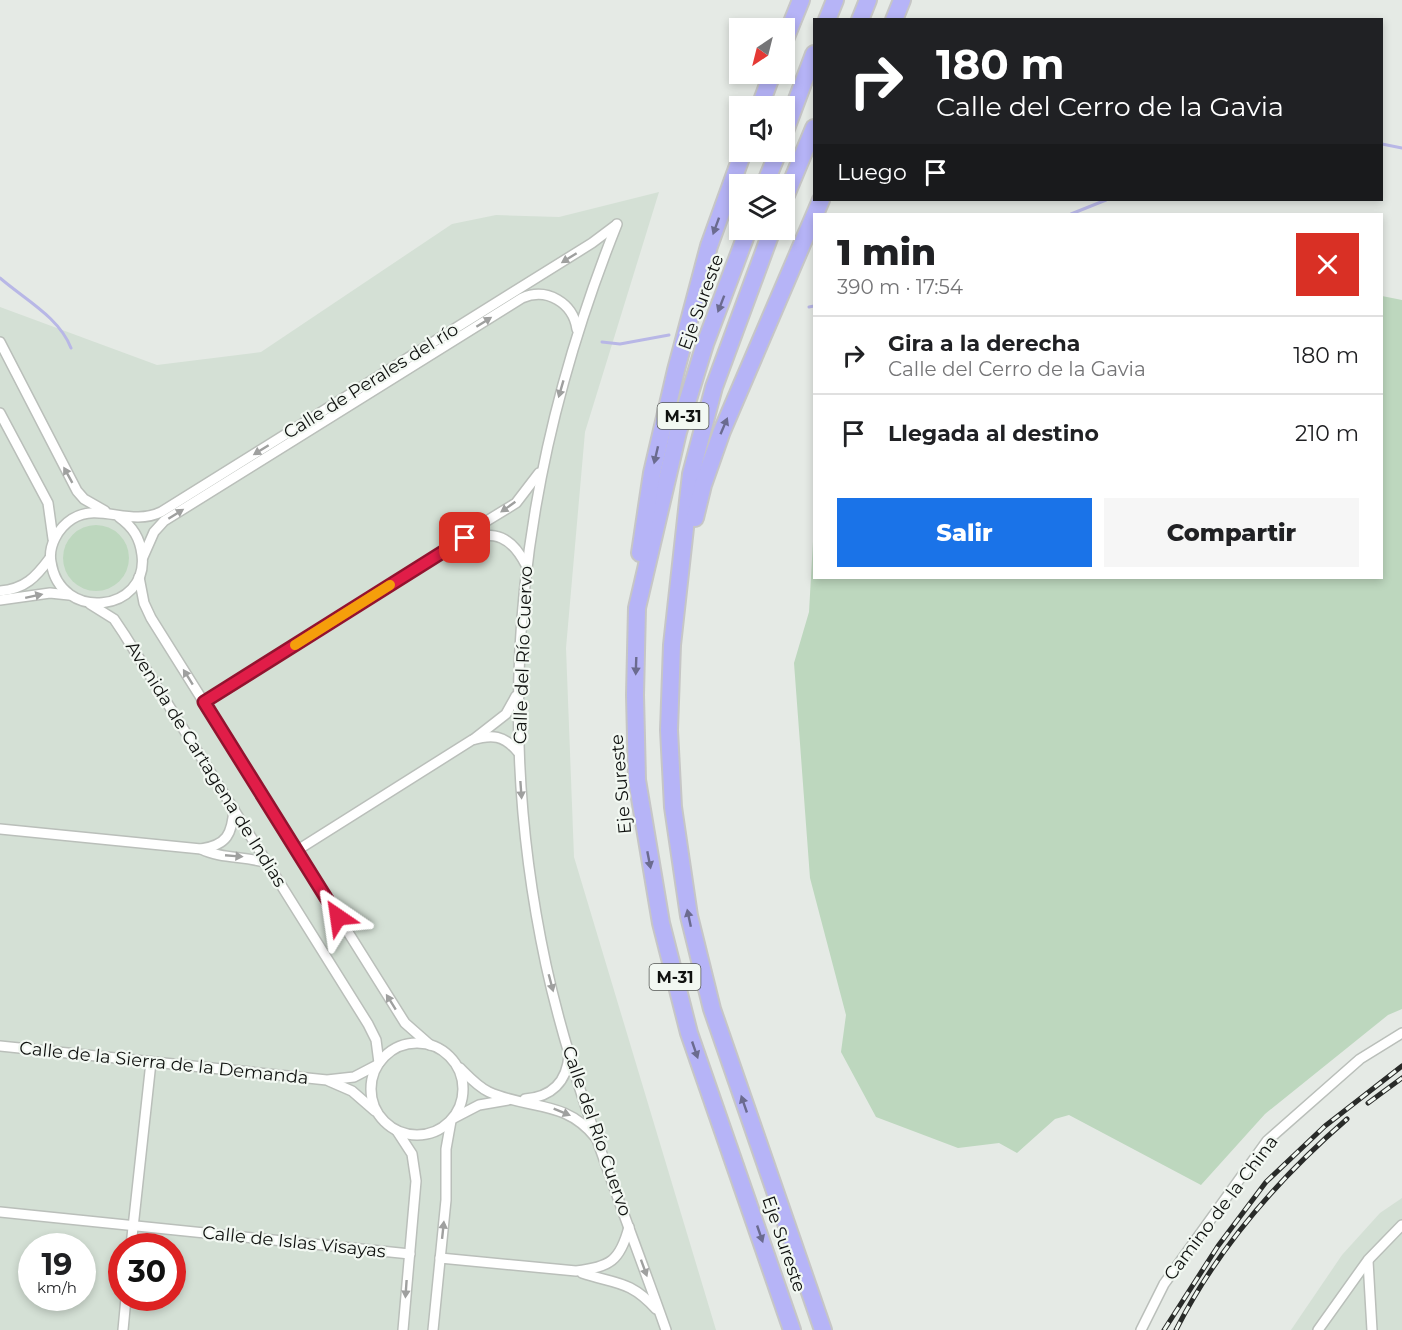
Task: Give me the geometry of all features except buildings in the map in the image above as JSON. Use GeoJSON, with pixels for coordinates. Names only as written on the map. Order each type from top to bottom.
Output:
{"type":"FeatureCollection","features":[{"type":"Feature","properties":{"kind":"highway"},"geometry":{"type":"LineString","coordinates":[[794,18],[801,0]]}},
{"type":"Feature","properties":{"kind":"highway"},"geometry":{"type":"LineString","coordinates":[[828,18],[835,0]]}},
{"type":"Feature","properties":{"kind":"highway"},"geometry":{"type":"LineString","coordinates":[[861,18],[868,0]]}},
{"type":"Feature","properties":{"kind":"highway"},"geometry":{"type":"LineString","coordinates":[[895,18],[902,0]]}},
{"type":"Feature","properties":{"kind":"highway"},"geometry":{"type":"LineString","coordinates":[[795,105],[813,57]]}},
{"type":"Feature","properties":{"kind":"highway"},"geometry":{"type":"LineString","coordinates":[[795,174],[813,130]]}},
{"type":"Feature","properties":{"kind":"highway"},"geometry":{"type":"LineString","coordinates":[[638,608],[640,551],[652,473],[709,246],[739,162]]}},
{"type":"Feature","properties":{"kind":"highway"},"geometry":{"type":"LineString","coordinates":[[676,603],[703,485],[722,431],[813,216]]}},
{"type":"Feature","properties":{"kind":"highway","name":"Eje Sureste"},"geometry":{"type":"LineString","coordinates":[[744,240],[705,344],[678,432],[638,608],[635,695],[637,780],[645,839],[661,923],[689,1033],[792,1330]]}},
{"type":"Feature","properties":{"kind":"highway","name":"Eje Sureste"},"geometry":{"type":"LineString","coordinates":[[768,240],[714,387],[691,474],[676,603],[669,730],[673,807],[688,916],[712,1009],[823,1330]]}},
{"type":"Feature","properties":{"kind":"street","name":"Calle del Río Cuervo"},"geometry":{"type":"LineString","coordinates":[[617,225],[577,333],[542,467],[526,565],[518,691],[518,752],[524,848],[546,967],[569,1053],[666,1330]]}},
{"type":"Feature","properties":{"kind":"street","name":"Calle de Perales del río"},"geometry":{"type":"LineString","coordinates":[[114,516],[147,518],[169,507],[592,243],[617,225]]}},
{"type":"Feature","properties":{"kind":"street","name":"Calle de Perales del río"},"geometry":{"type":"LineString","coordinates":[[142,560],[154,532],[164,521],[522,298],[539,293],[554,297],[572,314],[577,333]]}},
{"type":"Feature","properties":{"kind":"street"},"geometry":{"type":"LineString","coordinates":[[0,342],[77,491],[84,499],[114,516],[136,534],[142,560],[139,577],[130,590],[112,601],[88,603],[69,595],[50,593],[0,600]]}},
{"type":"Feature","properties":{"kind":"street"},"geometry":{"type":"LineString","coordinates":[[0,414],[51,511],[53,542],[50,558],[56,579],[69,595]]}},
{"type":"Feature","properties":{"kind":"street"},"geometry":{"type":"LineString","coordinates":[[204,702],[465,538],[472,530],[516,503],[542,467]]}},
{"type":"Feature","properties":{"kind":"street"},"geometry":{"type":"LineString","coordinates":[[53,542],[65,524],[73,518],[96,512],[114,516]]}},
{"type":"Feature","properties":{"kind":"street"},"geometry":{"type":"LineString","coordinates":[[465,538],[490,534],[504,539],[517,550],[526,565]]}},
{"type":"Feature","properties":{"kind":"street"},"geometry":{"type":"LineString","coordinates":[[0,591],[15,589],[29,582],[50,558]]}},
{"type":"Feature","properties":{"kind":"street","name":"Avenida de Cartagena de Indias"},"geometry":{"type":"LineString","coordinates":[[139,577],[147,611],[405,1023],[430,1045]]}},
{"type":"Feature","properties":{"kind":"street","name":"Avenida de Cartagena de Indias"},"geometry":{"type":"LineString","coordinates":[[88,603],[114,619],[124,634],[374,1034],[378,1064]]}},
{"type":"Feature","properties":{"kind":"street"},"geometry":{"type":"LineString","coordinates":[[296,850],[472,740],[506,714],[518,691]]}},
{"type":"Feature","properties":{"kind":"street"},"geometry":{"type":"LineString","coordinates":[[472,740],[500,736],[518,752]]}},
{"type":"Feature","properties":{"kind":"street"},"geometry":{"type":"LineString","coordinates":[[0,829],[201,849],[220,844],[229,836],[234,809]]}},
{"type":"Feature","properties":{"kind":"street"},"geometry":{"type":"LineString","coordinates":[[201,849],[211,854],[243,857],[267,863]]}},
{"type":"Feature","properties":{"kind":"street","name":"Camino de la China"},"geometry":{"type":"LineString","coordinates":[[1141,1330],[1164,1284],[1267,1141],[1360,1059],[1402,1033]]}},
{"type":"Feature","properties":{"kind":"street"},"geometry":{"type":"LineString","coordinates":[[403,1330],[416,1193],[415,1163],[397,1131],[380,1116],[373,1103],[371,1090],[378,1064],[396,1048],[405,1044],[430,1045],[440,1049],[487,1091],[560,1110],[570,1115],[600,1143]]}},
{"type":"Feature","properties":{"kind":"street","name":"Calle de la Sierra de la Demanda"},"geometry":{"type":"LineString","coordinates":[[0,1046],[327,1080],[354,1077],[378,1064]]}},
{"type":"Feature","properties":{"kind":"street"},"geometry":{"type":"LineString","coordinates":[[397,1131],[426,1136],[489,1101],[539,1098],[555,1088],[565,1075],[569,1053]]}},
{"type":"Feature","properties":{"kind":"street"},"geometry":{"type":"LineString","coordinates":[[132,1233],[151,1062]]}},
{"type":"Feature","properties":{"kind":"street"},"geometry":{"type":"LineString","coordinates":[[433,1330],[446,1200],[446,1149],[452,1120],[463,1095],[463,1081],[456,1064]]}},
{"type":"Feature","properties":{"kind":"street","name":"Calle de la Sierra de la Demanda"},"geometry":{"type":"LineString","coordinates":[[327,1080],[352,1091],[380,1116]]}},
{"type":"Feature","properties":{"kind":"street","name":"Calle de Islas Visayas"},"geometry":{"type":"LineString","coordinates":[[0,1212],[410,1254]]}},
{"type":"Feature","properties":{"kind":"street"},"geometry":{"type":"LineString","coordinates":[[1318,1330],[1368,1260],[1402,1225]]}},
{"type":"Feature","properties":{"kind":"street"},"geometry":{"type":"LineString","coordinates":[[576,1271],[596,1269],[611,1262],[622,1250],[629,1227]]}},
{"type":"Feature","properties":{"kind":"street"},"geometry":{"type":"LineString","coordinates":[[441,1258],[576,1271],[628,1286],[660,1314]]}},
{"type":"Feature","properties":{"kind":"street"},"geometry":{"type":"LineString","coordinates":[[1368,1260],[1372,1330]]}},
{"type":"Feature","properties":{"kind":"street"},"geometry":{"type":"LineString","coordinates":[[405,1309],[410,1330]]}},
{"type":"Feature","properties":{"kind":"street"},"geometry":{"type":"LineString","coordinates":[[123,1330],[125,1311]]}},
{"type":"Feature","properties":{"kind":"shaded area"},"geometry":{"type":"Polygon","coordinates":[[[659,192],[585,432],[566,648],[574,857],[716,1330],[0,1330],[0,307],[157,365],[261,352],[452,224],[496,215],[559,217],[659,192]]]}},
{"type":"Feature","properties":{"kind":"shaded area"},"geometry":{"type":"Polygon","coordinates":[[[1402,1198],[1402,1330],[1291,1330],[1342,1255],[1380,1213],[1402,1198]]]}},
{"type":"Feature","properties":{"kind":"green space"},"geometry":{"type":"Polygon","coordinates":[[[1383,296],[1402,300],[1402,1009],[1388,1015],[1265,1114],[1201,1185],[1069,1115],[1055,1119],[1017,1153],[999,1143],[958,1148],[876,1117],[841,1052],[846,1015],[810,878],[794,663],[809,612],[813,542],[813,579],[1383,579],[1383,296]]]}},
{"type":"Feature","properties":{"kind":"green space"},"geometry":{"type":"Polygon","coordinates":[[[96,525],[108,528],[119,535],[126,546],[129,558],[126,570],[119,581],[108,588],[96,591],[84,588],[73,581],[66,570],[63,558],[66,546],[73,535],[84,528],[96,525]]]}},
{"type":"Feature","properties":{"kind":"waterway"},"geometry":{"type":"LineString","coordinates":[[1383,144],[1402,148]]}},
{"type":"Feature","properties":{"kind":"waterway"},"geometry":{"type":"LineString","coordinates":[[1074,213],[1104,201]]}},
{"type":"Feature","properties":{"kind":"waterway"},"geometry":{"type":"LineString","coordinates":[[0,278],[50,318],[71,348]]}},
{"type":"Feature","properties":{"kind":"waterway"},"geometry":{"type":"LineString","coordinates":[[809,307],[813,306]]}},
{"type":"Feature","properties":{"kind":"waterway"},"geometry":{"type":"LineString","coordinates":[[602,342],[620,344],[669,335]]}},
{"type":"Feature","properties":{"kind":"railway"},"geometry":{"type":"LineString","coordinates":[[1164,1330],[1218,1246],[1266,1182],[1325,1126],[1402,1066]]}},
{"type":"Feature","properties":{"kind":"railway"},"geometry":{"type":"LineString","coordinates":[[1368,1103],[1402,1078]]}},
{"type":"Feature","properties":{"kind":"railway"},"geometry":{"type":"LineString","coordinates":[[1176,1330],[1210,1271],[1251,1216],[1297,1165],[1347,1119]]}},
{"type":"Feature","properties":{"kind":"slow traffic"},"geometry":{"type":"LineString","coordinates":[[295,645],[390,585]]}},
{"type":"Feature","properties":{"kind":"route"},"geometry":{"type":"LineString","coordinates":[[338,917],[204,702],[465,538]]}}]}
